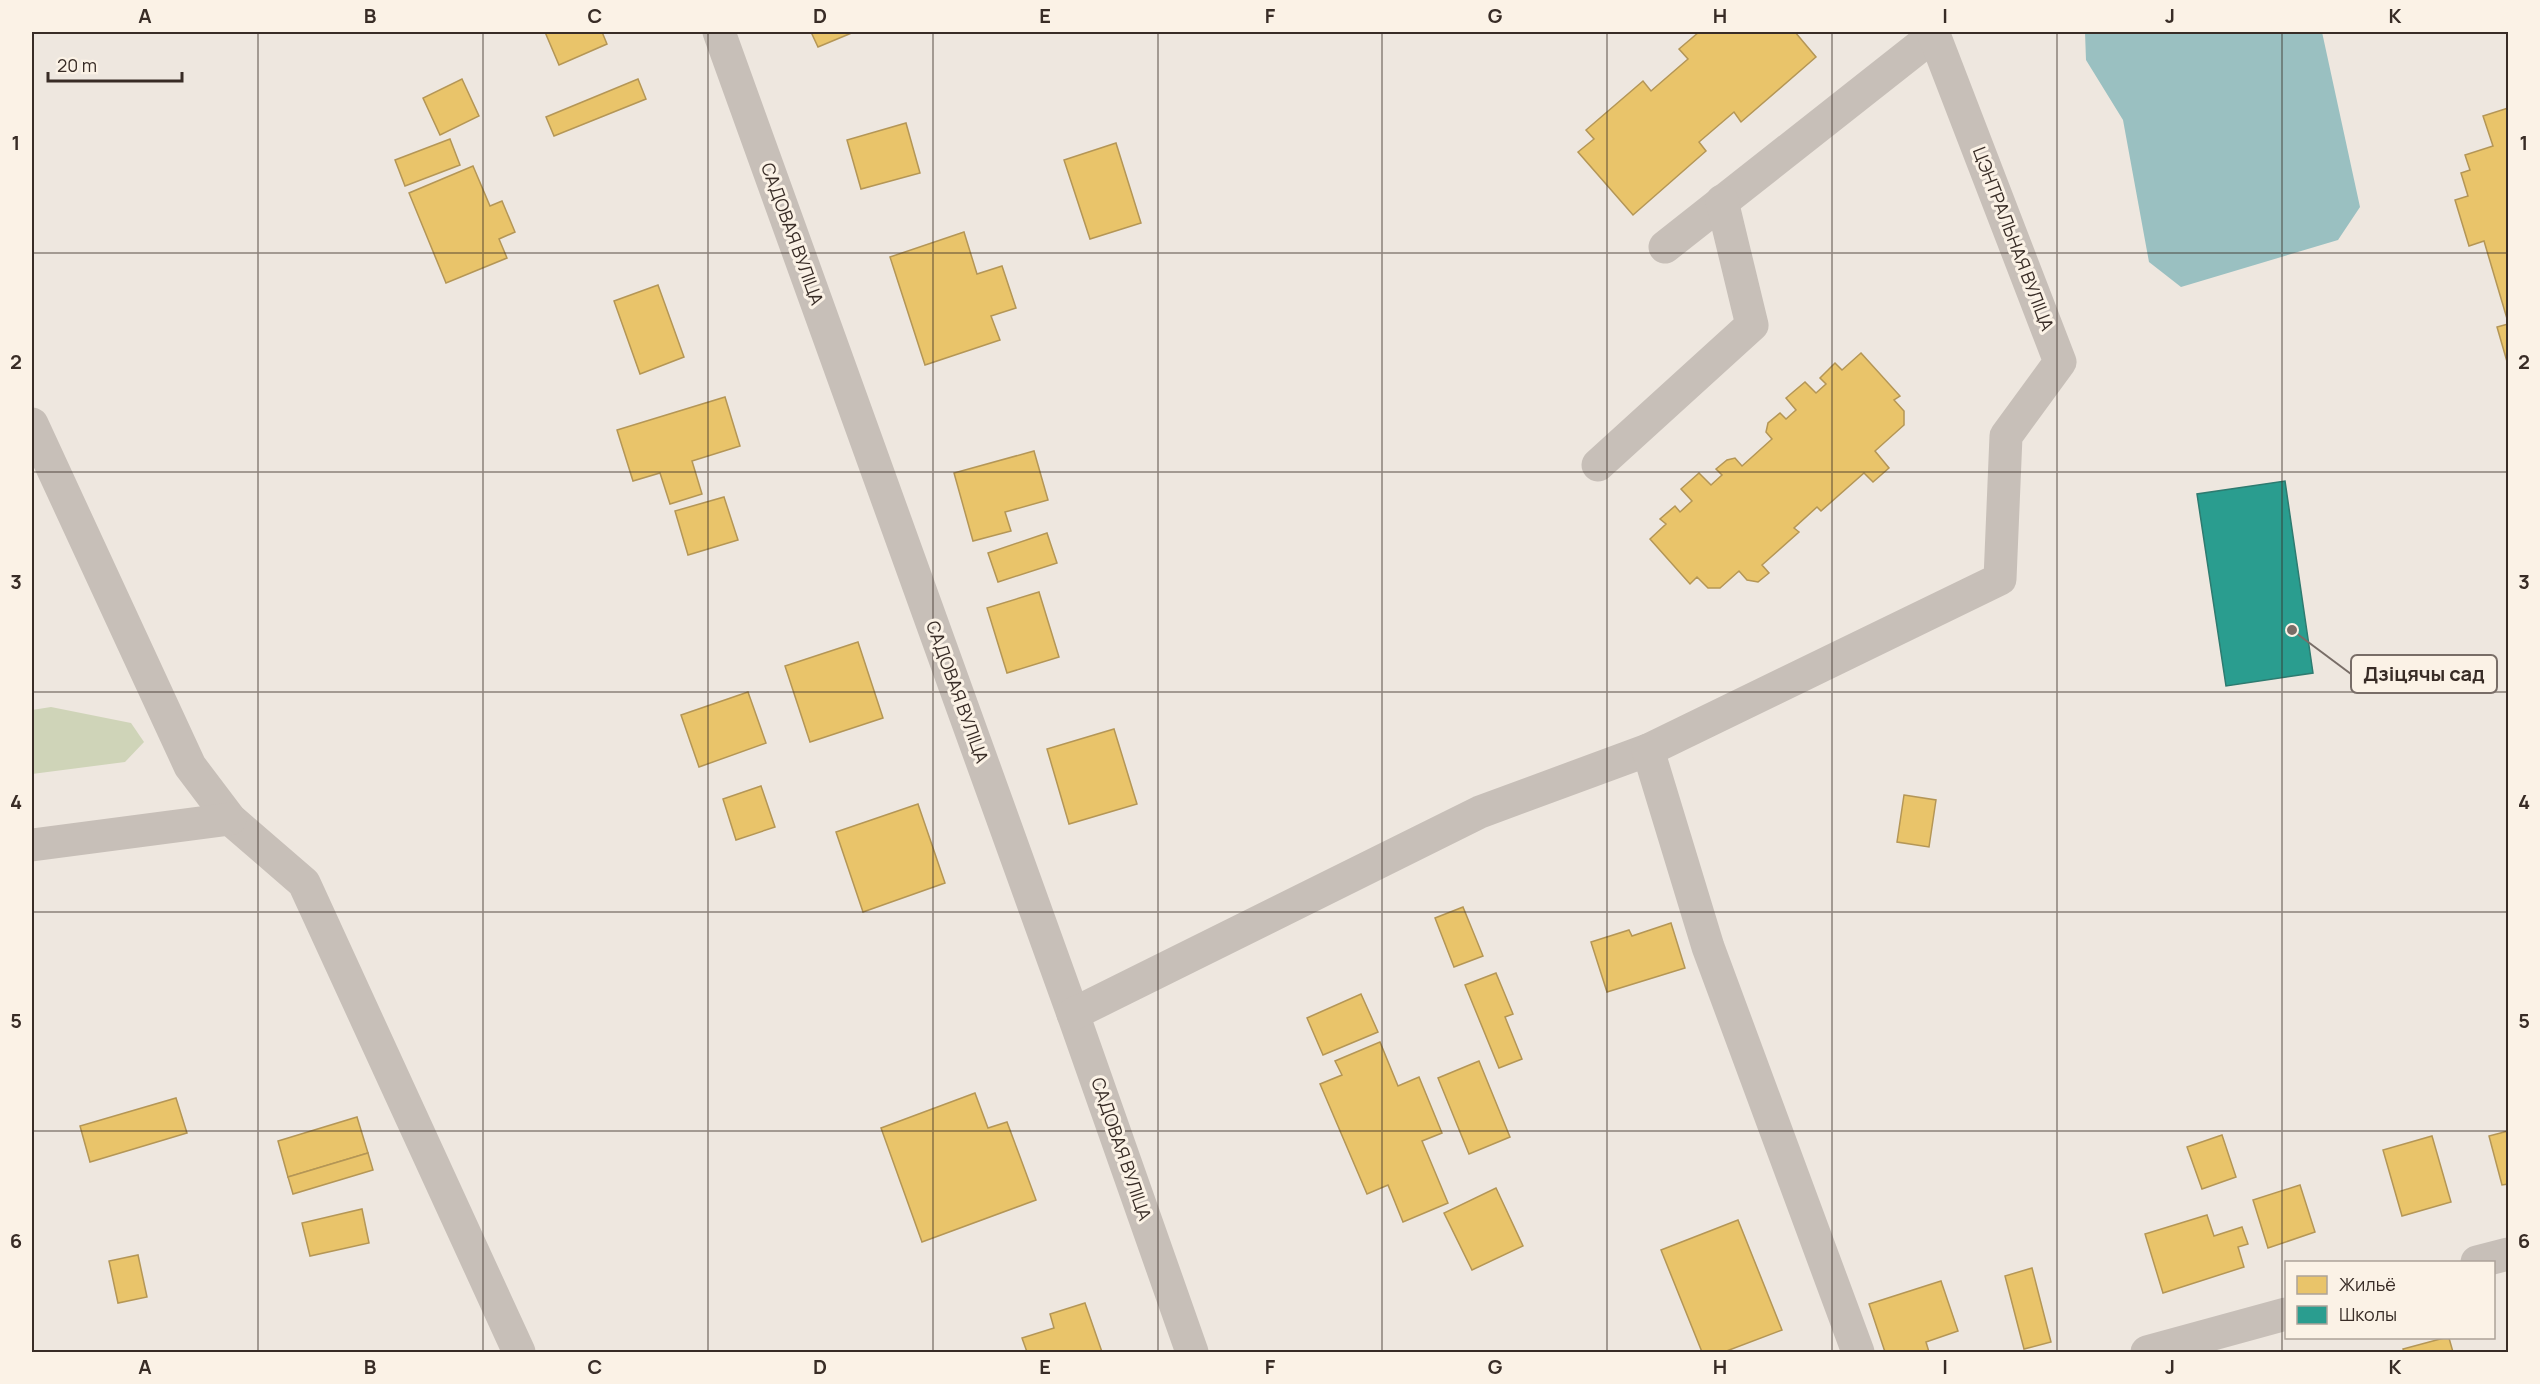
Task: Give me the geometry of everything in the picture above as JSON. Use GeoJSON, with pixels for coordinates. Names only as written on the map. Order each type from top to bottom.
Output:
{"type":"FeatureCollection","features":[{"type":"Feature","properties":{"kind":"street","name":"САДОВАЯ ВУЛІЦА"},"geometry":{"type":"LineString","coordinates":[[719,32],[1073,1014],[1192,1353]]}},
{"type":"Feature","properties":{"kind":"street"},"geometry":{"type":"LineString","coordinates":[[1665,246],[1933,33]]}},
{"type":"Feature","properties":{"kind":"street","name":"ЦЭНТРАЛЬНАЯ ВУЛІЦА"},"geometry":{"type":"LineString","coordinates":[[1648,750],[2000,579],[2006,436],[2060,362],[1933,33]]}},
{"type":"Feature","properties":{"kind":"street"},"geometry":{"type":"LineString","coordinates":[[1598,465],[1752,324],[1722,201]]}},
{"type":"Feature","properties":{"kind":"street"},"geometry":{"type":"LineString","coordinates":[[32,424],[189,766],[230,819],[303,883],[519,1353]]}},
{"type":"Feature","properties":{"kind":"street"},"geometry":{"type":"LineString","coordinates":[[1073,1014],[1480,812],[1648,750],[1708,947],[1858,1353]]}},
{"type":"Feature","properties":{"kind":"street"},"geometry":{"type":"LineString","coordinates":[[32,845],[230,819]]}},
{"type":"Feature","properties":{"kind":"street"},"geometry":{"type":"LineString","coordinates":[[2484,1261],[2508,1254]]}},
{"type":"Feature","properties":{"kind":"street"},"geometry":{"type":"LineString","coordinates":[[2147,1353],[2285,1314]]}},
{"type":"Feature","properties":{"kind":"green space"},"geometry":{"type":"Polygon","coordinates":[[[51,707],[131,723],[144,742],[125,762],[32,774],[32,710],[51,707]]]}},
{"type":"Feature","properties":{"kind":"water"},"geometry":{"type":"Polygon","coordinates":[[[2085,32],[2322,32],[2360,207],[2338,240],[2181,287],[2149,262],[2123,120],[2086,60],[2085,32]]]}},
{"type":"Feature","properties":{"kind":"building: Жильё"},"geometry":{"type":"Polygon","coordinates":[[[545,32],[602,32],[607,44],[559,65],[545,32]]]}},
{"type":"Feature","properties":{"kind":"building: Жильё"},"geometry":{"type":"Polygon","coordinates":[[[811,32],[854,32],[818,47],[811,32]]]}},
{"type":"Feature","properties":{"kind":"building: Жильё"},"geometry":{"type":"Polygon","coordinates":[[[1699,32],[1795,32],[1816,57],[1741,122],[1734,112],[1699,142],[1706,151],[1633,215],[1578,152],[1594,139],[1586,130],[1643,81],[1651,91],[1688,59],[1679,49],[1699,32]]]}},
{"type":"Feature","properties":{"kind":"building: Жильё"},"geometry":{"type":"Polygon","coordinates":[[[462,79],[479,116],[440,135],[423,98],[462,79]]]}},
{"type":"Feature","properties":{"kind":"building: Жильё"},"geometry":{"type":"Polygon","coordinates":[[[638,79],[646,99],[554,136],[546,117],[638,79]]]}},
{"type":"Feature","properties":{"kind":"building: Жильё"},"geometry":{"type":"Polygon","coordinates":[[[2508,108],[2508,322],[2484,241],[2469,246],[2455,200],[2468,196],[2461,173],[2470,170],[2465,155],[2493,146],[2483,116],[2508,108]]]}},
{"type":"Feature","properties":{"kind":"building: Жильё"},"geometry":{"type":"Polygon","coordinates":[[[906,123],[920,173],[861,189],[847,140],[906,123]]]}},
{"type":"Feature","properties":{"kind":"building: Жильё"},"geometry":{"type":"Polygon","coordinates":[[[450,139],[460,165],[405,186],[395,160],[450,139]]]}},
{"type":"Feature","properties":{"kind":"building: Жильё"},"geometry":{"type":"Polygon","coordinates":[[[1116,143],[1141,223],[1090,239],[1064,160],[1116,143]]]}},
{"type":"Feature","properties":{"kind":"building: Жильё"},"geometry":{"type":"Polygon","coordinates":[[[473,166],[490,206],[502,201],[515,232],[499,239],[507,258],[446,283],[409,193],[473,166]]]}},
{"type":"Feature","properties":{"kind":"building: Жильё"},"geometry":{"type":"Polygon","coordinates":[[[964,232],[977,274],[1002,266],[1016,308],[991,316],[1000,340],[925,365],[890,257],[964,232]]]}},
{"type":"Feature","properties":{"kind":"building: Жильё"},"geometry":{"type":"Polygon","coordinates":[[[658,285],[684,357],[640,374],[614,301],[658,285]]]}},
{"type":"Feature","properties":{"kind":"building: Жильё"},"geometry":{"type":"Polygon","coordinates":[[[2508,324],[2508,365],[2497,327],[2508,324]]]}},
{"type":"Feature","properties":{"kind":"building: Жильё"},"geometry":{"type":"Polygon","coordinates":[[[1861,353],[1900,396],[1894,400],[1904,411],[1904,425],[1875,451],[1889,468],[1873,482],[1864,473],[1821,511],[1817,507],[1794,528],[1799,532],[1762,565],[1769,573],[1758,582],[1747,580],[1739,571],[1720,588],[1708,588],[1697,577],[1690,584],[1650,539],[1666,524],[1660,519],[1675,506],[1680,512],[1692,501],[1681,489],[1699,473],[1711,485],[1722,475],[1716,469],[1727,460],[1735,458],[1742,466],[1772,439],[1766,432],[1768,423],[1780,413],[1786,419],[1796,410],[1786,398],[1805,382],[1816,393],[1826,384],[1820,378],[1835,363],[1842,370],[1861,353]]]}},
{"type":"Feature","properties":{"kind":"building: Жильё"},"geometry":{"type":"Polygon","coordinates":[[[725,397],[740,446],[692,461],[702,494],[670,504],[660,473],[633,481],[617,430],[725,397]]]}},
{"type":"Feature","properties":{"kind":"building: Жильё"},"geometry":{"type":"Polygon","coordinates":[[[1034,451],[1048,500],[1005,512],[1011,531],[973,541],[954,473],[1034,451]]]}},
{"type":"Feature","properties":{"kind":"building: Жильё"},"geometry":{"type":"Polygon","coordinates":[[[724,497],[738,540],[688,555],[675,511],[724,497]]]}},
{"type":"Feature","properties":{"kind":"building: Жильё"},"geometry":{"type":"Polygon","coordinates":[[[1047,533],[1057,563],[998,582],[988,553],[1047,533]]]}},
{"type":"Feature","properties":{"kind":"building: Жильё"},"geometry":{"type":"Polygon","coordinates":[[[1039,592],[1059,657],[1007,673],[987,608],[1039,592]]]}},
{"type":"Feature","properties":{"kind":"building: Жильё"},"geometry":{"type":"Polygon","coordinates":[[[858,642],[883,718],[810,742],[785,666],[858,642]]]}},
{"type":"Feature","properties":{"kind":"building: Жильё"},"geometry":{"type":"Polygon","coordinates":[[[748,692],[766,743],[699,767],[681,715],[748,692]]]}},
{"type":"Feature","properties":{"kind":"building: Жильё"},"geometry":{"type":"Polygon","coordinates":[[[1114,729],[1137,804],[1069,824],[1047,749],[1114,729]]]}},
{"type":"Feature","properties":{"kind":"building: Жильё"},"geometry":{"type":"Polygon","coordinates":[[[761,786],[775,827],[736,840],[723,799],[761,786]]]}},
{"type":"Feature","properties":{"kind":"building: Жильё"},"geometry":{"type":"Polygon","coordinates":[[[1904,795],[1936,800],[1929,847],[1897,842],[1904,795]]]}},
{"type":"Feature","properties":{"kind":"building: Жильё"},"geometry":{"type":"Polygon","coordinates":[[[918,804],[945,883],[863,912],[836,832],[918,804]]]}},
{"type":"Feature","properties":{"kind":"building: Жильё"},"geometry":{"type":"Polygon","coordinates":[[[1463,907],[1483,956],[1454,967],[1435,918],[1463,907]]]}},
{"type":"Feature","properties":{"kind":"building: Жильё"},"geometry":{"type":"Polygon","coordinates":[[[1671,923],[1685,968],[1607,992],[1591,942],[1629,930],[1632,936],[1671,923]]]}},
{"type":"Feature","properties":{"kind":"building: Жильё"},"geometry":{"type":"Polygon","coordinates":[[[1496,973],[1513,1014],[1505,1017],[1522,1059],[1499,1068],[1465,985],[1496,973]]]}},
{"type":"Feature","properties":{"kind":"building: Жильё"},"geometry":{"type":"Polygon","coordinates":[[[1361,994],[1378,1032],[1323,1055],[1307,1018],[1361,994]]]}},
{"type":"Feature","properties":{"kind":"building: Жильё"},"geometry":{"type":"Polygon","coordinates":[[[1380,1042],[1398,1086],[1419,1077],[1442,1133],[1422,1141],[1448,1203],[1403,1222],[1388,1185],[1367,1194],[1320,1084],[1342,1075],[1335,1061],[1380,1042]]]}},
{"type":"Feature","properties":{"kind":"building: Жильё"},"geometry":{"type":"Polygon","coordinates":[[[1479,1061],[1510,1137],[1469,1154],[1438,1078],[1479,1061]]]}},
{"type":"Feature","properties":{"kind":"building: Жильё"},"geometry":{"type":"Polygon","coordinates":[[[975,1093],[988,1128],[1007,1122],[1036,1200],[922,1242],[881,1128],[975,1093]]]}},
{"type":"Feature","properties":{"kind":"building: Жильё"},"geometry":{"type":"Polygon","coordinates":[[[176,1098],[187,1133],[90,1162],[80,1126],[176,1098]]]}},
{"type":"Feature","properties":{"kind":"building: Жильё"},"geometry":{"type":"Polygon","coordinates":[[[357,1117],[368,1153],[288,1177],[278,1141],[357,1117]]]}},
{"type":"Feature","properties":{"kind":"building: Жильё"},"geometry":{"type":"Polygon","coordinates":[[[2508,1131],[2508,1184],[2502,1185],[2489,1136],[2508,1131]]]}},
{"type":"Feature","properties":{"kind":"building: Жильё"},"geometry":{"type":"Polygon","coordinates":[[[2222,1135],[2236,1177],[2202,1189],[2187,1147],[2222,1135]]]}},
{"type":"Feature","properties":{"kind":"building: Жильё"},"geometry":{"type":"Polygon","coordinates":[[[2432,1136],[2451,1202],[2402,1216],[2383,1150],[2432,1136]]]}},
{"type":"Feature","properties":{"kind":"building: Жильё"},"geometry":{"type":"Polygon","coordinates":[[[368,1153],[373,1170],[293,1194],[288,1177],[368,1153]]]}},
{"type":"Feature","properties":{"kind":"building: Жильё"},"geometry":{"type":"Polygon","coordinates":[[[2300,1185],[2315,1232],[2268,1248],[2253,1200],[2300,1185]]]}},
{"type":"Feature","properties":{"kind":"building: Жильё"},"geometry":{"type":"Polygon","coordinates":[[[1496,1188],[1523,1246],[1472,1270],[1444,1213],[1496,1188]]]}},
{"type":"Feature","properties":{"kind":"building: Жильё"},"geometry":{"type":"Polygon","coordinates":[[[362,1209],[369,1243],[310,1256],[302,1223],[362,1209]]]}},
{"type":"Feature","properties":{"kind":"building: Жильё"},"geometry":{"type":"Polygon","coordinates":[[[2207,1215],[2214,1236],[2242,1227],[2248,1244],[2238,1247],[2244,1267],[2163,1293],[2145,1234],[2207,1215]]]}},
{"type":"Feature","properties":{"kind":"building: Жильё"},"geometry":{"type":"Polygon","coordinates":[[[1738,1220],[1782,1330],[1724,1352],[1702,1352],[1661,1250],[1738,1220]]]}},
{"type":"Feature","properties":{"kind":"building: Жильё"},"geometry":{"type":"Polygon","coordinates":[[[138,1255],[147,1297],[118,1303],[109,1261],[138,1255]]]}},
{"type":"Feature","properties":{"kind":"building: Жильё"},"geometry":{"type":"Polygon","coordinates":[[[2032,1268],[2051,1342],[2024,1349],[2005,1276],[2032,1268]]]}},
{"type":"Feature","properties":{"kind":"building: Жильё"},"geometry":{"type":"Polygon","coordinates":[[[1941,1281],[1958,1331],[1926,1342],[1929,1352],[1885,1352],[1869,1304],[1941,1281]]]}},
{"type":"Feature","properties":{"kind":"building: Жильё"},"geometry":{"type":"Polygon","coordinates":[[[1085,1303],[1102,1352],[1027,1352],[1022,1338],[1054,1328],[1050,1314],[1085,1303]]]}},
{"type":"Feature","properties":{"kind":"building: Жильё"},"geometry":{"type":"Polygon","coordinates":[[[2440,1339],[2449,1339],[2453,1352],[2404,1352],[2403,1349],[2440,1339]]]}},
{"type":"Feature","properties":{"kind":"building: Школы"},"geometry":{"type":"Polygon","coordinates":[[[2285,481],[2313,673],[2226,686],[2197,494],[2285,481]]]}},
{"type":"Feature","properties":{"kind":"place","name":"Дзіцячы сад"},"geometry":{"type":"Point","coordinates":[2292,630]}}]}
